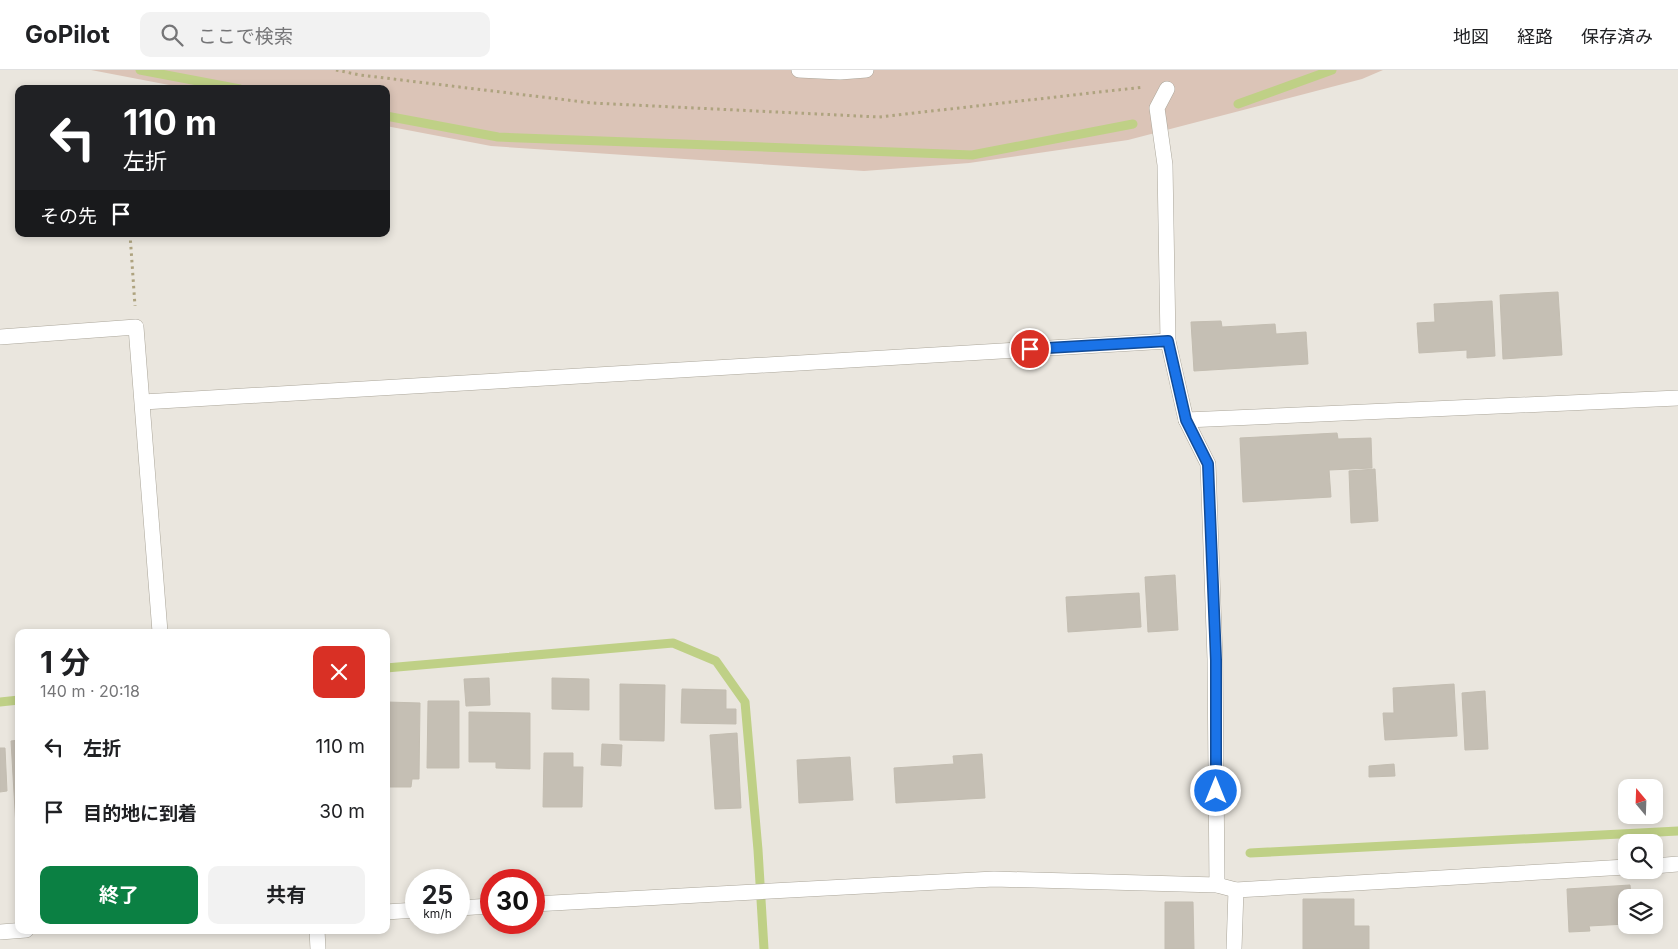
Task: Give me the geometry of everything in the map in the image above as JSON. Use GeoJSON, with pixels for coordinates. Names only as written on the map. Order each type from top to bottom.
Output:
{"type":"FeatureCollection","features":[{"type":"Feature","properties":{"kind":"street"},"geometry":{"type":"LineString","coordinates":[[799,70],[866,70]]}},
{"type":"Feature","properties":{"kind":"street"},"geometry":{"type":"LineString","coordinates":[[1167,89],[1157,108],[1165,165],[1168,341],[1186,420],[1208,464],[1216,660],[1217,885]]}},
{"type":"Feature","properties":{"kind":"street"},"geometry":{"type":"LineString","coordinates":[[0,337],[136,327],[160,629]]}},
{"type":"Feature","properties":{"kind":"street"},"geometry":{"type":"LineString","coordinates":[[143,402],[1168,341]]}},
{"type":"Feature","properties":{"kind":"street"},"geometry":{"type":"LineString","coordinates":[[1186,420],[1678,398]]}},
{"type":"Feature","properties":{"kind":"street"},"geometry":{"type":"LineString","coordinates":[[1663,865],[1678,864]]}},
{"type":"Feature","properties":{"kind":"street"},"geometry":{"type":"LineString","coordinates":[[545,903],[994,879],[1217,885],[1236,890],[1618,867]]}},
{"type":"Feature","properties":{"kind":"street"},"geometry":{"type":"LineString","coordinates":[[1234,949],[1236,890]]}},
{"type":"Feature","properties":{"kind":"street"},"geometry":{"type":"LineString","coordinates":[[390,912],[405,911]]}},
{"type":"Feature","properties":{"kind":"street"},"geometry":{"type":"LineString","coordinates":[[0,932],[15,931]]}},
{"type":"Feature","properties":{"kind":"street"},"geometry":{"type":"LineString","coordinates":[[317,934],[318,949]]}},
{"type":"Feature","properties":{"kind":"path"},"geometry":{"type":"LineString","coordinates":[[336,70],[360,75],[592,103],[880,117],[1141,87],[1167,89]]}},
{"type":"Feature","properties":{"kind":"path"},"geometry":{"type":"LineString","coordinates":[[130,237],[136,327]]}},
{"type":"Feature","properties":{"kind":"shaded area"},"geometry":{"type":"Polygon","coordinates":[[[91,70],[1383,70],[1362,79],[1128,140],[969,163],[864,171],[491,146],[390,127],[390,85],[169,85],[91,70]]]}},
{"type":"Feature","properties":{"kind":"building"},"geometry":{"type":"Polygon","coordinates":[[[1558,292],[1562,355],[1503,359],[1500,295],[1558,292]]]}},
{"type":"Feature","properties":{"kind":"building"},"geometry":{"type":"Polygon","coordinates":[[[1492,301],[1495,356],[1467,358],[1467,350],[1419,353],[1417,323],[1435,322],[1434,304],[1492,301]]]}},
{"type":"Feature","properties":{"kind":"building"},"geometry":{"type":"Polygon","coordinates":[[[1221,321],[1222,327],[1275,324],[1276,334],[1306,332],[1308,364],[1194,371],[1191,322],[1221,321]]]}},
{"type":"Feature","properties":{"kind":"building"},"geometry":{"type":"Polygon","coordinates":[[[1337,433],[1338,439],[1371,438],[1372,468],[1329,470],[1331,497],[1243,502],[1240,438],[1337,433]]]}},
{"type":"Feature","properties":{"kind":"building"},"geometry":{"type":"Polygon","coordinates":[[[1375,469],[1378,521],[1351,523],[1349,471],[1375,469]]]}},
{"type":"Feature","properties":{"kind":"building"},"geometry":{"type":"Polygon","coordinates":[[[1175,575],[1178,630],[1148,632],[1145,577],[1175,575]]]}},
{"type":"Feature","properties":{"kind":"building"},"geometry":{"type":"Polygon","coordinates":[[[1139,593],[1141,627],[1068,632],[1066,597],[1139,593]]]}},
{"type":"Feature","properties":{"kind":"building"},"geometry":{"type":"Polygon","coordinates":[[[489,678],[490,705],[466,706],[464,679],[489,678]]]}},
{"type":"Feature","properties":{"kind":"building"},"geometry":{"type":"Polygon","coordinates":[[[552,678],[589,679],[589,710],[552,709],[552,678]]]}},
{"type":"Feature","properties":{"kind":"building"},"geometry":{"type":"Polygon","coordinates":[[[620,684],[665,685],[664,741],[620,740],[620,684]]]}},
{"type":"Feature","properties":{"kind":"building"},"geometry":{"type":"Polygon","coordinates":[[[1454,684],[1457,736],[1385,740],[1383,713],[1394,713],[1393,688],[1454,684]]]}},
{"type":"Feature","properties":{"kind":"building"},"geometry":{"type":"Polygon","coordinates":[[[682,689],[726,690],[726,709],[736,709],[736,724],[681,723],[682,689]]]}},
{"type":"Feature","properties":{"kind":"building"},"geometry":{"type":"Polygon","coordinates":[[[1485,691],[1488,749],[1465,750],[1462,693],[1485,691]]]}},
{"type":"Feature","properties":{"kind":"building"},"geometry":{"type":"Polygon","coordinates":[[[428,701],[459,701],[459,768],[427,768],[428,701]]]}},
{"type":"Feature","properties":{"kind":"building"},"geometry":{"type":"Polygon","coordinates":[[[390,702],[420,703],[419,779],[412,779],[411,787],[390,787],[390,702]]]}},
{"type":"Feature","properties":{"kind":"building"},"geometry":{"type":"Polygon","coordinates":[[[469,712],[530,713],[530,769],[496,768],[496,762],[469,762],[469,712]]]}},
{"type":"Feature","properties":{"kind":"building"},"geometry":{"type":"Polygon","coordinates":[[[737,733],[741,808],[715,809],[710,735],[737,733]]]}},
{"type":"Feature","properties":{"kind":"building"},"geometry":{"type":"Polygon","coordinates":[[[15,740],[15,810],[11,741],[15,740]]]}},
{"type":"Feature","properties":{"kind":"building"},"geometry":{"type":"Polygon","coordinates":[[[602,744],[622,745],[621,766],[601,765],[602,744]]]}},
{"type":"Feature","properties":{"kind":"building"},"geometry":{"type":"Polygon","coordinates":[[[0,748],[5,748],[7,791],[0,792],[0,748]]]}},
{"type":"Feature","properties":{"kind":"building"},"geometry":{"type":"Polygon","coordinates":[[[544,753],[573,753],[573,767],[583,767],[582,807],[543,807],[544,753]]]}},
{"type":"Feature","properties":{"kind":"building"},"geometry":{"type":"Polygon","coordinates":[[[982,754],[985,798],[896,803],[894,768],[954,764],[953,756],[982,754]]]}},
{"type":"Feature","properties":{"kind":"building"},"geometry":{"type":"Polygon","coordinates":[[[850,757],[853,800],[799,803],[797,760],[850,757]]]}},
{"type":"Feature","properties":{"kind":"building"},"geometry":{"type":"Polygon","coordinates":[[[1394,764],[1395,776],[1369,777],[1369,766],[1394,764]]]}},
{"type":"Feature","properties":{"kind":"building"},"geometry":{"type":"Polygon","coordinates":[[[1630,885],[1630,889],[1618,889],[1618,924],[1589,926],[1590,931],[1569,932],[1567,889],[1630,885]]]}},
{"type":"Feature","properties":{"kind":"building"},"geometry":{"type":"Polygon","coordinates":[[[1303,899],[1354,899],[1354,926],[1369,926],[1369,949],[1303,949],[1303,899]]]}},
{"type":"Feature","properties":{"kind":"building"},"geometry":{"type":"Polygon","coordinates":[[[1165,902],[1193,902],[1194,949],[1165,949],[1165,902]]]}},
{"type":"Feature","properties":{"kind":"waterway"},"geometry":{"type":"LineString","coordinates":[[140,70],[219,85]]}},
{"type":"Feature","properties":{"kind":"waterway"},"geometry":{"type":"LineString","coordinates":[[1238,104],[1332,70]]}},
{"type":"Feature","properties":{"kind":"waterway"},"geometry":{"type":"LineString","coordinates":[[390,117],[498,137],[972,155],[1133,124]]}},
{"type":"Feature","properties":{"kind":"waterway"},"geometry":{"type":"LineString","coordinates":[[390,668],[673,643],[716,661],[745,702],[758,850],[764,949]]}},
{"type":"Feature","properties":{"kind":"waterway"},"geometry":{"type":"LineString","coordinates":[[0,702],[15,700]]}},
{"type":"Feature","properties":{"kind":"waterway"},"geometry":{"type":"LineString","coordinates":[[1250,853],[1678,831]]}},
{"type":"Feature","properties":{"kind":"route"},"geometry":{"type":"LineString","coordinates":[[1030,349],[1168,341],[1186,420],[1208,464],[1216,660],[1216,791]]}}]}
